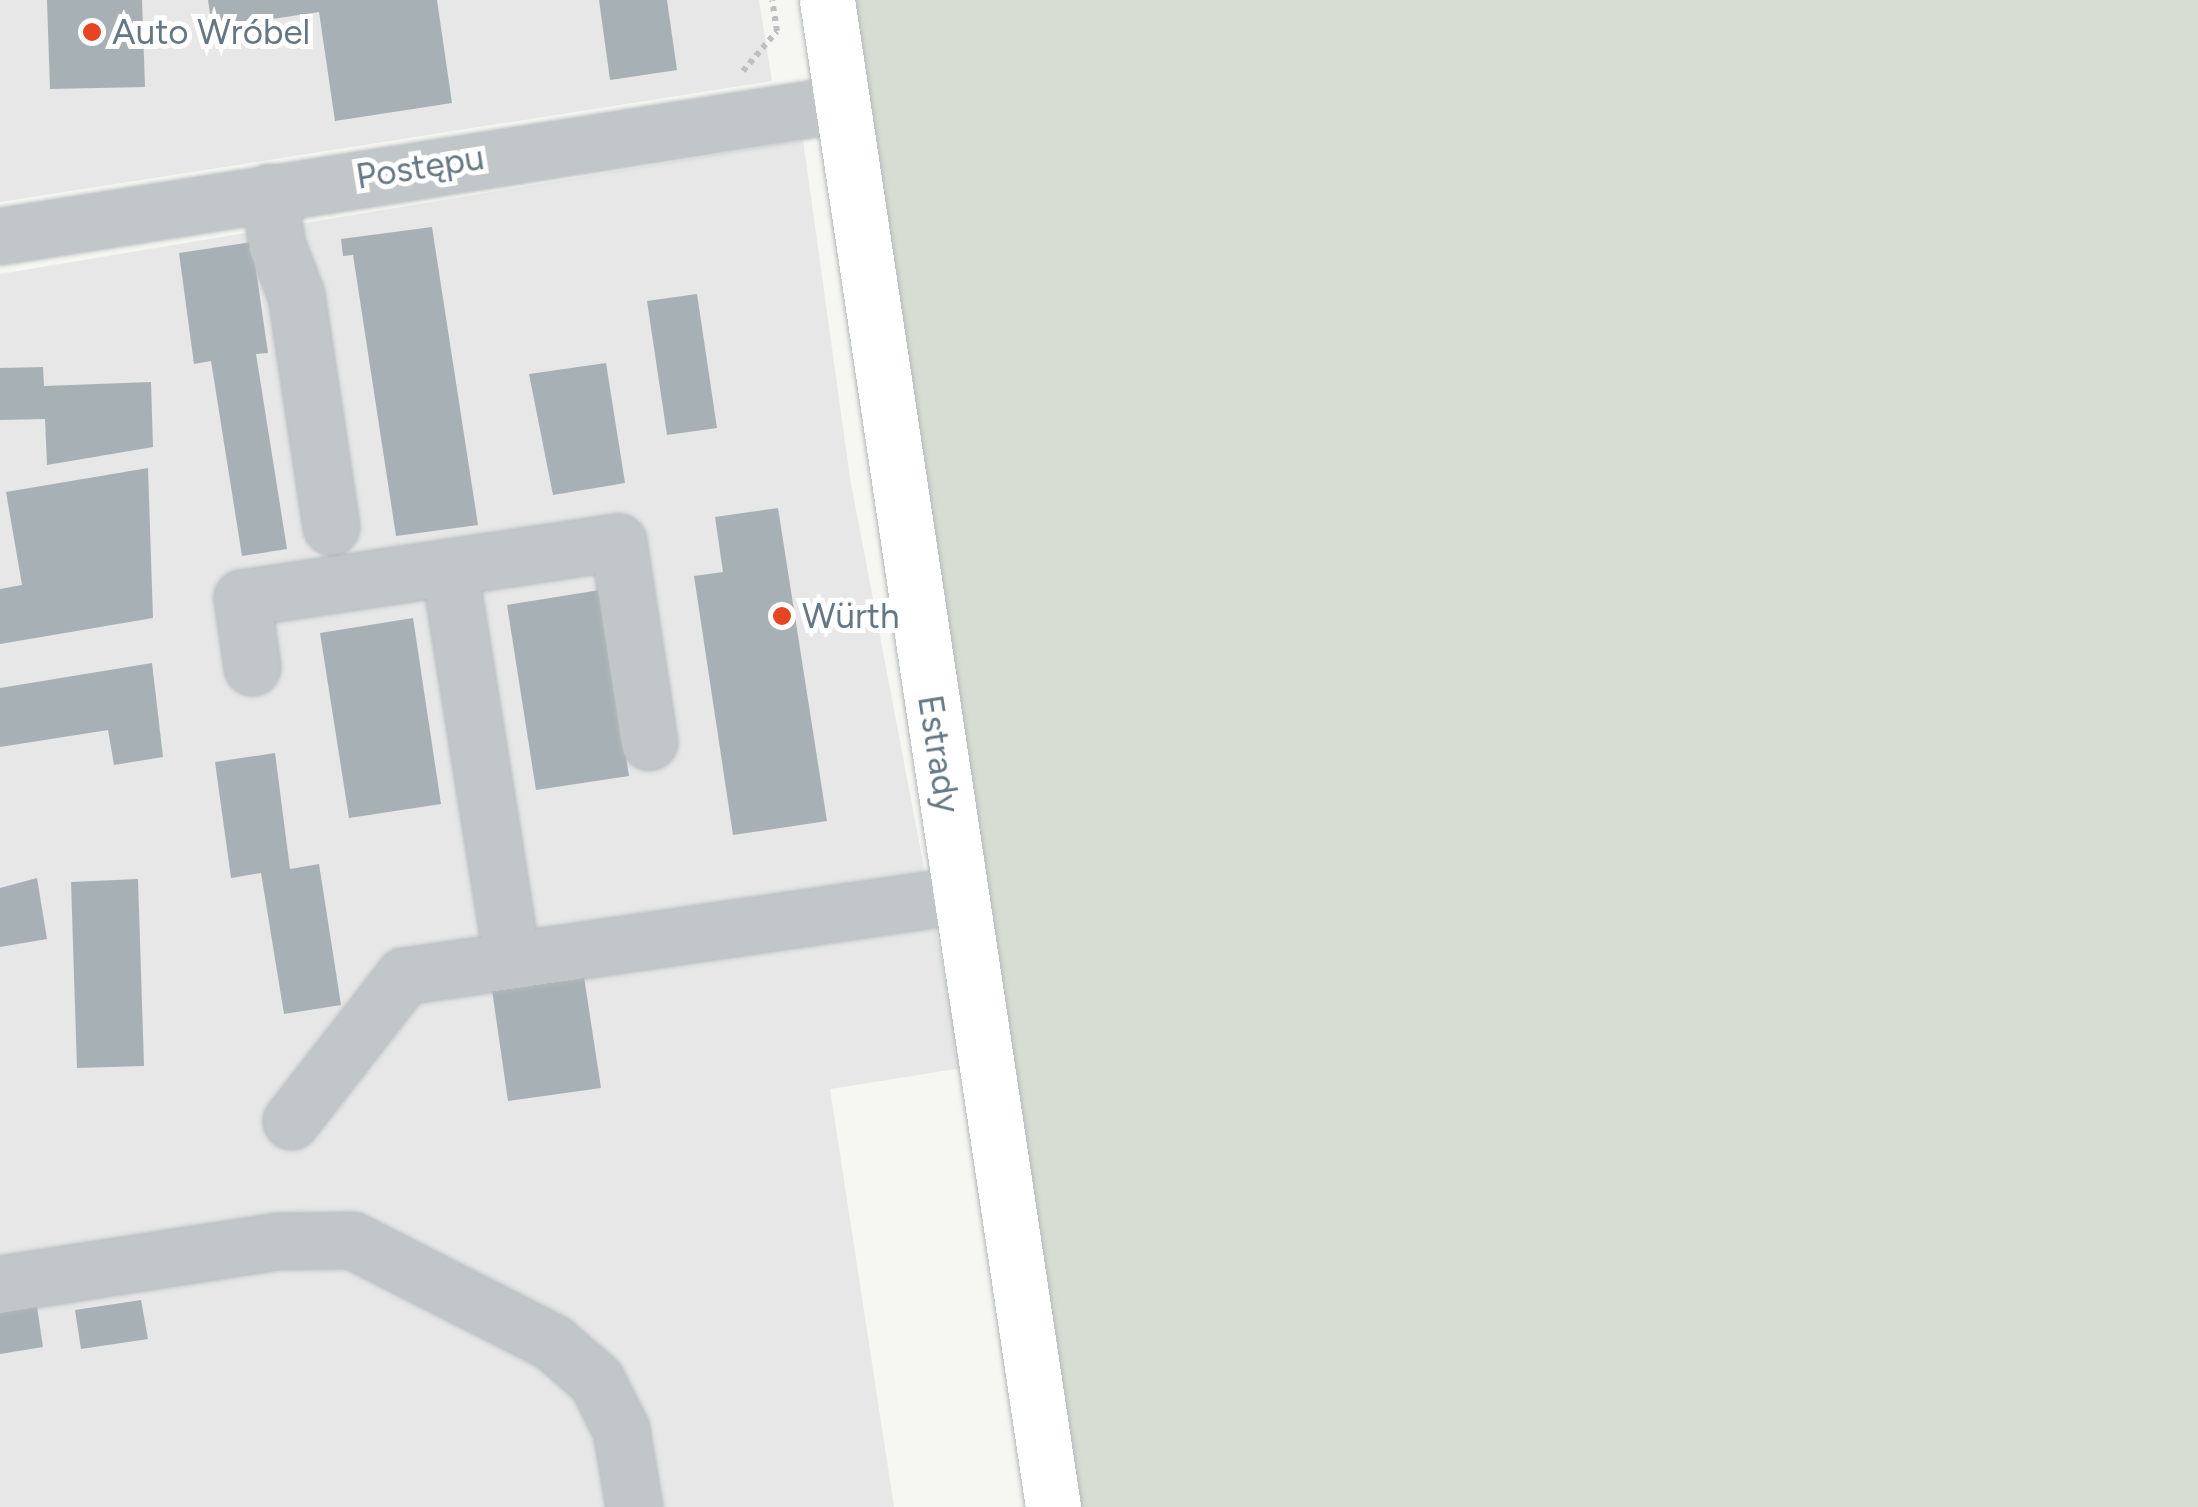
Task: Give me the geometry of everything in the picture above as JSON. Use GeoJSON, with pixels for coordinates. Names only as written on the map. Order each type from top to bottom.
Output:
{"type":"FeatureCollection","features":[{"type":"Feature","properties":{"kind":"main road","name":"Estrady"},"geometry":{"type":"LineString","coordinates":[[827,0],[1053,1507]]}},
{"type":"Feature","properties":{"kind":"street","name":"Postępu"},"geometry":{"type":"LineString","coordinates":[[0,236],[841,104]]}},
{"type":"Feature","properties":{"kind":"street"},"geometry":{"type":"LineString","coordinates":[[270,192],[278,246],[296,295],[330,526]]}},
{"type":"Feature","properties":{"kind":"street"},"geometry":{"type":"LineString","coordinates":[[252,667],[242,598],[618,542],[648,742]]}},
{"type":"Feature","properties":{"kind":"street"},"geometry":{"type":"LineString","coordinates":[[449,567],[512,960]]}},
{"type":"Feature","properties":{"kind":"street"},"geometry":{"type":"LineString","coordinates":[[291,1122],[404,976],[960,895]]}},
{"type":"Feature","properties":{"kind":"street"},"geometry":{"type":"LineString","coordinates":[[0,1284],[279,1240],[352,1240],[552,1342],[596,1380],[621,1430],[634,1507]]}},
{"type":"Feature","properties":{"kind":"shaded area"},"geometry":{"type":"Polygon","coordinates":[[[0,0],[759,0],[772,81],[0,202],[0,0]]]}},
{"type":"Feature","properties":{"kind":"shaded area"},"geometry":{"type":"Polygon","coordinates":[[[855,0],[2198,0],[2198,1507],[1077,1507],[855,0]]]}},
{"type":"Feature","properties":{"kind":"shaded area"},"geometry":{"type":"Polygon","coordinates":[[[803,140],[850,478],[962,1068],[830,1089],[894,1507],[0,1507],[0,274],[803,140]]]}},
{"type":"Feature","properties":{"kind":"building"},"geometry":{"type":"Polygon","coordinates":[[[47,0],[142,0],[145,87],[50,89],[47,0]]]}},
{"type":"Feature","properties":{"kind":"building"},"geometry":{"type":"Polygon","coordinates":[[[208,0],[437,0],[452,103],[335,121],[319,12],[212,28],[208,0]]]}},
{"type":"Feature","properties":{"kind":"building"},"geometry":{"type":"Polygon","coordinates":[[[599,0],[667,0],[677,70],[610,80],[599,0]]]}},
{"type":"Feature","properties":{"kind":"building"},"geometry":{"type":"Polygon","coordinates":[[[432,227],[478,525],[396,536],[353,255],[343,256],[341,239],[432,227]]]}},
{"type":"Feature","properties":{"kind":"building"},"geometry":{"type":"Polygon","coordinates":[[[252,242],[268,353],[256,354],[287,549],[242,556],[211,361],[194,364],[179,253],[252,242]]]}},
{"type":"Feature","properties":{"kind":"building"},"geometry":{"type":"Polygon","coordinates":[[[697,294],[717,428],[667,435],[647,301],[697,294]]]}},
{"type":"Feature","properties":{"kind":"building"},"geometry":{"type":"Polygon","coordinates":[[[606,363],[625,483],[553,495],[529,374],[606,363]]]}},
{"type":"Feature","properties":{"kind":"building"},"geometry":{"type":"Polygon","coordinates":[[[43,367],[44,386],[151,382],[153,447],[47,465],[45,419],[0,420],[0,368],[43,367]]]}},
{"type":"Feature","properties":{"kind":"building"},"geometry":{"type":"Polygon","coordinates":[[[148,468],[153,618],[0,644],[0,589],[22,585],[6,492],[148,468]]]}},
{"type":"Feature","properties":{"kind":"building"},"geometry":{"type":"Polygon","coordinates":[[[778,508],[827,821],[733,835],[694,576],[723,572],[715,517],[778,508]]]}},
{"type":"Feature","properties":{"kind":"building"},"geometry":{"type":"Polygon","coordinates":[[[600,590],[629,776],[536,790],[507,605],[600,590]]]}},
{"type":"Feature","properties":{"kind":"building"},"geometry":{"type":"Polygon","coordinates":[[[413,618],[441,804],[349,818],[320,633],[413,618]]]}},
{"type":"Feature","properties":{"kind":"building"},"geometry":{"type":"Polygon","coordinates":[[[152,663],[163,757],[114,765],[108,730],[0,747],[0,688],[152,663]]]}},
{"type":"Feature","properties":{"kind":"building"},"geometry":{"type":"Polygon","coordinates":[[[275,753],[290,869],[319,864],[341,1005],[284,1014],[261,873],[231,878],[215,762],[275,753]]]}},
{"type":"Feature","properties":{"kind":"building"},"geometry":{"type":"Polygon","coordinates":[[[37,878],[47,939],[0,947],[0,888],[37,878]]]}},
{"type":"Feature","properties":{"kind":"building"},"geometry":{"type":"Polygon","coordinates":[[[138,879],[144,1066],[77,1068],[71,882],[138,879]]]}},
{"type":"Feature","properties":{"kind":"building"},"geometry":{"type":"Polygon","coordinates":[[[584,977],[601,1088],[508,1101],[492,990],[584,977]]]}},
{"type":"Feature","properties":{"kind":"building"},"geometry":{"type":"Polygon","coordinates":[[[141,1300],[148,1339],[81,1349],[75,1310],[141,1300]]]}},
{"type":"Feature","properties":{"kind":"building"},"geometry":{"type":"Polygon","coordinates":[[[37,1307],[43,1347],[0,1354],[0,1313],[37,1307]]]}},
{"type":"Feature","properties":{"kind":"place","name":"Auto Wróbel"},"geometry":{"type":"Point","coordinates":[92,32]}},
{"type":"Feature","properties":{"kind":"place","name":"Würth"},"geometry":{"type":"Point","coordinates":[782,616]}}]}
